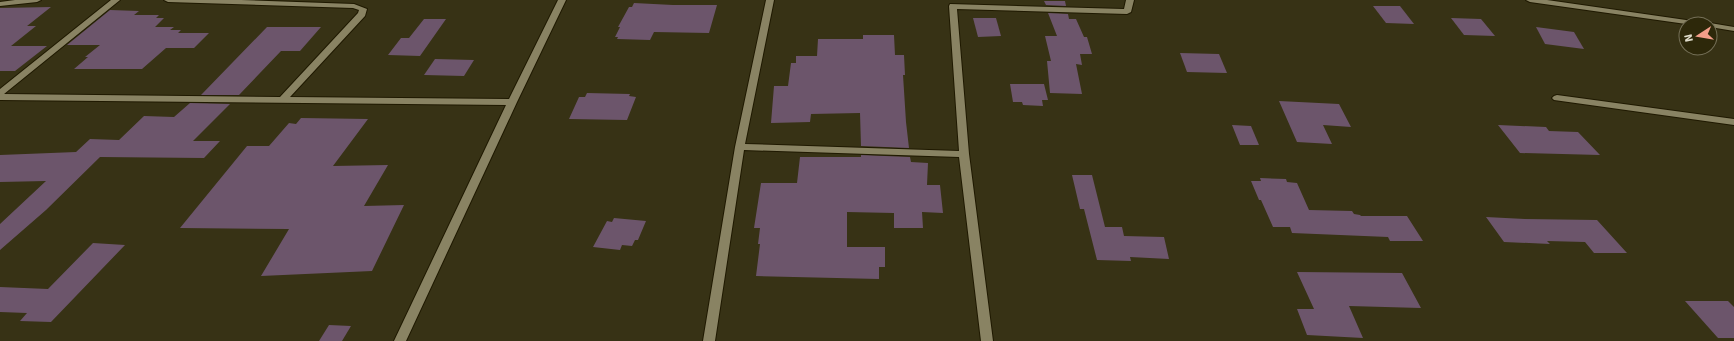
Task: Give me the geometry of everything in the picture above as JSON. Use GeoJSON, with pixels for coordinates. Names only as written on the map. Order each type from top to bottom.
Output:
{"type":"FeatureCollection","features":[{"type":"Feature","properties":{"kind":"street"},"geometry":{"type":"LineString","coordinates":[[0,4],[36,0]]}},
{"type":"Feature","properties":{"kind":"street"},"geometry":{"type":"LineString","coordinates":[[0,93],[116,0]]}},
{"type":"Feature","properties":{"kind":"street"},"geometry":{"type":"LineString","coordinates":[[168,0],[354,6],[363,9],[362,14],[282,100]]}},
{"type":"Feature","properties":{"kind":"street"},"geometry":{"type":"LineString","coordinates":[[400,341],[512,102],[562,0]]}},
{"type":"Feature","properties":{"kind":"street"},"geometry":{"type":"LineString","coordinates":[[710,341],[740,147],[770,0]]}},
{"type":"Feature","properties":{"kind":"street"},"geometry":{"type":"LineString","coordinates":[[987,341],[964,154],[952,6],[1127,12],[1130,0]]}},
{"type":"Feature","properties":{"kind":"street"},"geometry":{"type":"LineString","coordinates":[[1530,0],[1678,21]]}},
{"type":"Feature","properties":{"kind":"street"},"geometry":{"type":"LineString","coordinates":[[1718,27],[1734,29]]}},
{"type":"Feature","properties":{"kind":"street"},"geometry":{"type":"LineString","coordinates":[[0,97],[512,102]]}},
{"type":"Feature","properties":{"kind":"street"},"geometry":{"type":"LineString","coordinates":[[1557,98],[1734,122]]}},
{"type":"Feature","properties":{"kind":"street"},"geometry":{"type":"LineString","coordinates":[[740,147],[964,154]]}},
{"type":"Feature","properties":{"kind":"building"},"geometry":{"type":"Polygon","coordinates":[[[1044,1],[1065,1],[1066,6],[1046,5],[1044,1]]]}},
{"type":"Feature","properties":{"kind":"building"},"geometry":{"type":"Polygon","coordinates":[[[634,3],[717,5],[709,33],[654,32],[650,40],[617,39],[618,37],[615,37],[620,27],[618,27],[629,7],[632,7],[634,3]]]}},
{"type":"Feature","properties":{"kind":"building"},"geometry":{"type":"Polygon","coordinates":[[[1373,6],[1400,6],[1414,24],[1386,23],[1373,6]]]}},
{"type":"Feature","properties":{"kind":"building"},"geometry":{"type":"Polygon","coordinates":[[[51,7],[27,26],[36,26],[11,46],[47,46],[15,71],[0,71],[0,8],[51,7]]]}},
{"type":"Feature","properties":{"kind":"building"},"geometry":{"type":"Polygon","coordinates":[[[110,10],[139,11],[134,15],[159,15],[156,18],[164,18],[155,27],[174,27],[170,30],[181,30],[178,33],[209,33],[194,48],[166,48],[142,69],[74,69],[88,57],[85,57],[100,45],[67,45],[110,10]]]}},
{"type":"Feature","properties":{"kind":"building"},"geometry":{"type":"Polygon","coordinates":[[[1048,13],[1068,14],[1069,19],[1076,19],[1084,37],[1087,37],[1092,54],[1080,54],[1082,65],[1076,64],[1082,94],[1050,93],[1047,61],[1051,61],[1045,36],[1057,36],[1048,13]]]}},
{"type":"Feature","properties":{"kind":"building"},"geometry":{"type":"Polygon","coordinates":[[[973,18],[996,18],[1001,36],[978,37],[973,18]]]}},
{"type":"Feature","properties":{"kind":"building"},"geometry":{"type":"Polygon","coordinates":[[[1451,18],[1481,19],[1495,36],[1464,35],[1451,18]]]}},
{"type":"Feature","properties":{"kind":"building"},"geometry":{"type":"Polygon","coordinates":[[[424,19],[446,19],[420,56],[388,55],[401,38],[409,38],[424,19]]]}},
{"type":"Feature","properties":{"kind":"building"},"geometry":{"type":"Polygon","coordinates":[[[267,27],[321,27],[300,51],[281,51],[239,95],[201,95],[267,27]]]}},
{"type":"Feature","properties":{"kind":"building"},"geometry":{"type":"Polygon","coordinates":[[[1536,27],[1574,32],[1584,49],[1545,44],[1536,27]]]}},
{"type":"Feature","properties":{"kind":"building"},"geometry":{"type":"Polygon","coordinates":[[[863,35],[894,35],[895,55],[904,55],[905,75],[903,75],[909,148],[861,146],[860,113],[811,114],[810,122],[771,123],[774,86],[788,86],[791,63],[796,63],[796,56],[817,56],[818,39],[863,39],[863,35]]]}},
{"type":"Feature","properties":{"kind":"building"},"geometry":{"type":"Polygon","coordinates":[[[1180,53],[1219,54],[1227,73],[1187,72],[1180,53]]]}},
{"type":"Feature","properties":{"kind":"building"},"geometry":{"type":"Polygon","coordinates":[[[435,59],[474,60],[464,76],[424,75],[435,59]]]}},
{"type":"Feature","properties":{"kind":"building"},"geometry":{"type":"Polygon","coordinates":[[[1010,84],[1044,84],[1048,100],[1042,100],[1043,106],[1023,105],[1022,102],[1013,102],[1010,84]]]}},
{"type":"Feature","properties":{"kind":"building"},"geometry":{"type":"Polygon","coordinates":[[[587,93],[630,94],[629,96],[636,97],[627,120],[569,119],[579,97],[585,97],[587,93]]]}},
{"type":"Feature","properties":{"kind":"building"},"geometry":{"type":"Polygon","coordinates":[[[1279,101],[1339,104],[1351,127],[1323,125],[1332,144],[1297,142],[1279,101]]]}},
{"type":"Feature","properties":{"kind":"building"},"geometry":{"type":"Polygon","coordinates":[[[190,103],[230,104],[193,141],[220,141],[204,158],[100,157],[46,210],[0,250],[0,224],[46,181],[0,182],[0,155],[76,152],[90,139],[119,140],[144,116],[174,117],[190,103]]]}},
{"type":"Feature","properties":{"kind":"building"},"geometry":{"type":"Polygon","coordinates":[[[301,118],[368,119],[333,166],[388,165],[364,206],[404,205],[372,271],[261,276],[289,229],[180,228],[247,146],[269,146],[289,123],[296,124],[301,118]]]}},
{"type":"Feature","properties":{"kind":"building"},"geometry":{"type":"Polygon","coordinates":[[[1232,125],[1251,126],[1259,145],[1240,145],[1232,125]]]}},
{"type":"Feature","properties":{"kind":"building"},"geometry":{"type":"Polygon","coordinates":[[[1498,125],[1546,127],[1549,131],[1578,132],[1600,155],[1520,153],[1498,125]]]}},
{"type":"Feature","properties":{"kind":"building"},"geometry":{"type":"Polygon","coordinates":[[[861,155],[910,157],[911,162],[928,163],[927,185],[940,185],[943,213],[922,212],[923,228],[894,228],[894,213],[847,212],[847,247],[885,247],[885,267],[879,267],[879,279],[756,276],[760,244],[758,244],[760,228],[754,228],[761,183],[797,183],[800,157],[861,157],[861,155]]]}},
{"type":"Feature","properties":{"kind":"building"},"geometry":{"type":"Polygon","coordinates":[[[1072,175],[1092,175],[1105,227],[1122,227],[1124,236],[1164,237],[1169,259],[1130,257],[1131,261],[1097,260],[1084,209],[1080,209],[1072,175]]]}},
{"type":"Feature","properties":{"kind":"building"},"geometry":{"type":"Polygon","coordinates":[[[1260,178],[1286,179],[1287,182],[1297,183],[1309,210],[1352,211],[1354,214],[1361,216],[1407,216],[1423,241],[1390,241],[1388,237],[1292,233],[1290,227],[1273,227],[1251,181],[1261,181],[1260,178]]]}},
{"type":"Feature","properties":{"kind":"building"},"geometry":{"type":"Polygon","coordinates":[[[1486,217],[1597,220],[1627,253],[1594,253],[1585,242],[1547,241],[1550,244],[1504,242],[1486,217]]]}},
{"type":"Feature","properties":{"kind":"building"},"geometry":{"type":"Polygon","coordinates":[[[614,218],[646,221],[638,240],[635,240],[632,246],[622,245],[620,250],[593,247],[607,221],[612,222],[614,218]]]}},
{"type":"Feature","properties":{"kind":"building"},"geometry":{"type":"Polygon","coordinates":[[[93,243],[125,245],[51,322],[20,321],[27,313],[0,312],[0,287],[48,289],[93,243]]]}},
{"type":"Feature","properties":{"kind":"building"},"geometry":{"type":"Polygon","coordinates":[[[1297,272],[1402,273],[1421,308],[1349,306],[1363,338],[1307,335],[1297,309],[1314,309],[1297,272]]]}},
{"type":"Feature","properties":{"kind":"building"},"geometry":{"type":"Polygon","coordinates":[[[1685,301],[1728,301],[1734,307],[1734,338],[1718,338],[1685,301]]]}},
{"type":"Feature","properties":{"kind":"building"},"geometry":{"type":"Polygon","coordinates":[[[329,325],[351,326],[342,341],[319,341],[329,325]]]}}]}
